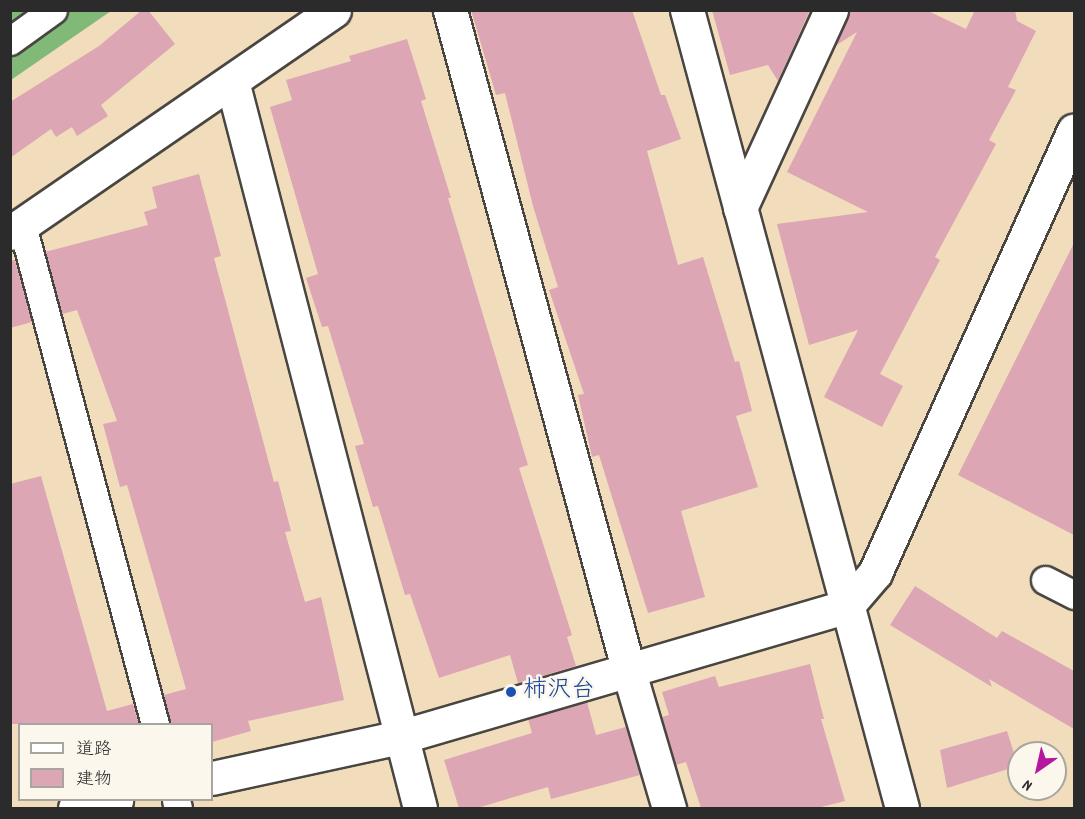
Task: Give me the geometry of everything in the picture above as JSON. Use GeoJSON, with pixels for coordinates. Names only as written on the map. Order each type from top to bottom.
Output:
{"type":"FeatureCollection","features":[{"type":"Feature","properties":{"kind":"street"},"geometry":{"type":"LineString","coordinates":[[16,229],[334,10]]}},
{"type":"Feature","properties":{"kind":"street"},"geometry":{"type":"LineString","coordinates":[[450,10],[629,672],[669,808]]}},
{"type":"Feature","properties":{"kind":"street"},"geometry":{"type":"LineString","coordinates":[[687,10],[846,608],[902,808]]}},
{"type":"Feature","properties":{"kind":"street"},"geometry":{"type":"LineString","coordinates":[[740,208],[831,10]]}},
{"type":"Feature","properties":{"kind":"street"},"geometry":{"type":"LineString","coordinates":[[232,81],[420,808]]}},
{"type":"Feature","properties":{"kind":"street"},"geometry":{"type":"LineString","coordinates":[[213,778],[400,737],[846,608],[875,573],[1074,130]]}},
{"type":"Feature","properties":{"kind":"street"},"geometry":{"type":"LineString","coordinates":[[75,808],[111,801]]}},
{"type":"Feature","properties":{"kind":"lane"},"geometry":{"type":"LineString","coordinates":[[10,40],[52,10]]}},
{"type":"Feature","properties":{"kind":"lane"},"geometry":{"type":"LineString","coordinates":[[16,229],[155,723]]}},
{"type":"Feature","properties":{"kind":"lane"},"geometry":{"type":"LineString","coordinates":[[1046,580],[1074,596]]}},
{"type":"Feature","properties":{"kind":"green space"},"geometry":{"type":"Polygon","coordinates":[[[11,11],[111,11],[11,80],[11,11]]]}},
{"type":"Feature","properties":{"kind":"building"},"geometry":{"type":"Polygon","coordinates":[[[142,10],[148,10],[175,44],[101,105],[108,116],[77,136],[72,127],[56,137],[51,129],[10,158],[10,102],[99,46],[142,10]]]}},
{"type":"Feature","properties":{"kind":"building"},"geometry":{"type":"Polygon","coordinates":[[[471,10],[632,10],[661,95],[665,95],[681,139],[647,151],[678,265],[703,257],[735,362],[739,361],[752,411],[736,416],[758,487],[681,511],[705,597],[648,613],[599,455],[592,457],[578,395],[584,394],[549,290],[558,287],[533,206],[505,93],[496,95],[471,10]]]}},
{"type":"Feature","properties":{"kind":"building"},"geometry":{"type":"Polygon","coordinates":[[[712,10],[810,10],[778,81],[768,65],[730,75],[712,10]]]}},
{"type":"Feature","properties":{"kind":"building"},"geometry":{"type":"Polygon","coordinates":[[[849,10],[926,10],[966,29],[975,10],[1015,10],[1017,21],[1036,31],[1008,87],[1016,90],[989,140],[996,144],[935,257],[940,260],[880,374],[903,386],[882,427],[824,397],[858,330],[809,345],[777,224],[868,212],[787,172],[857,32],[835,46],[849,10]]]}},
{"type":"Feature","properties":{"kind":"building"},"geometry":{"type":"Polygon","coordinates":[[[407,39],[426,99],[421,101],[451,198],[448,198],[528,465],[519,468],[572,635],[567,637],[576,666],[518,683],[510,655],[439,678],[410,594],[405,595],[378,506],[373,507],[355,446],[364,444],[328,326],[322,327],[306,278],[318,274],[270,107],[292,100],[286,80],[351,61],[349,56],[407,39]]]}},
{"type":"Feature","properties":{"kind":"building"},"geometry":{"type":"Polygon","coordinates":[[[199,174],[221,256],[214,258],[274,482],[278,481],[291,531],[285,532],[305,602],[321,597],[344,700],[248,721],[251,731],[213,742],[213,723],[170,723],[164,695],[186,689],[127,485],[120,487],[103,424],[117,421],[77,310],[62,314],[45,252],[148,225],[144,212],[157,208],[152,187],[199,174]]]}},
{"type":"Feature","properties":{"kind":"building"},"geometry":{"type":"Polygon","coordinates":[[[1074,243],[1074,535],[958,475],[1074,243]]]}},
{"type":"Feature","properties":{"kind":"building"},"geometry":{"type":"Polygon","coordinates":[[[15,260],[32,322],[10,328],[10,261],[15,260]]]}},
{"type":"Feature","properties":{"kind":"building"},"geometry":{"type":"Polygon","coordinates":[[[41,476],[107,711],[133,704],[139,723],[10,724],[10,484],[41,476]]]}},
{"type":"Feature","properties":{"kind":"building"},"geometry":{"type":"Polygon","coordinates":[[[915,586],[997,638],[1002,631],[1074,671],[1074,729],[989,679],[992,687],[890,625],[915,586]]]}},
{"type":"Feature","properties":{"kind":"building"},"geometry":{"type":"Polygon","coordinates":[[[810,664],[824,719],[821,719],[845,801],[817,808],[701,808],[686,762],[676,765],[662,717],[669,715],[662,692],[715,676],[719,687],[810,664]]]}},
{"type":"Feature","properties":{"kind":"building"},"geometry":{"type":"Polygon","coordinates":[[[587,702],[596,735],[626,727],[640,775],[551,799],[548,787],[477,808],[459,808],[444,760],[532,733],[528,719],[587,702]]]}},
{"type":"Feature","properties":{"kind":"building"},"geometry":{"type":"Polygon","coordinates":[[[1007,731],[1010,741],[1007,741],[1007,769],[947,788],[940,750],[1007,731]]]}},
{"type":"Feature","properties":{"kind":"place","name":"柿沢台"},"geometry":{"type":"Point","coordinates":[511,692]}}]}
